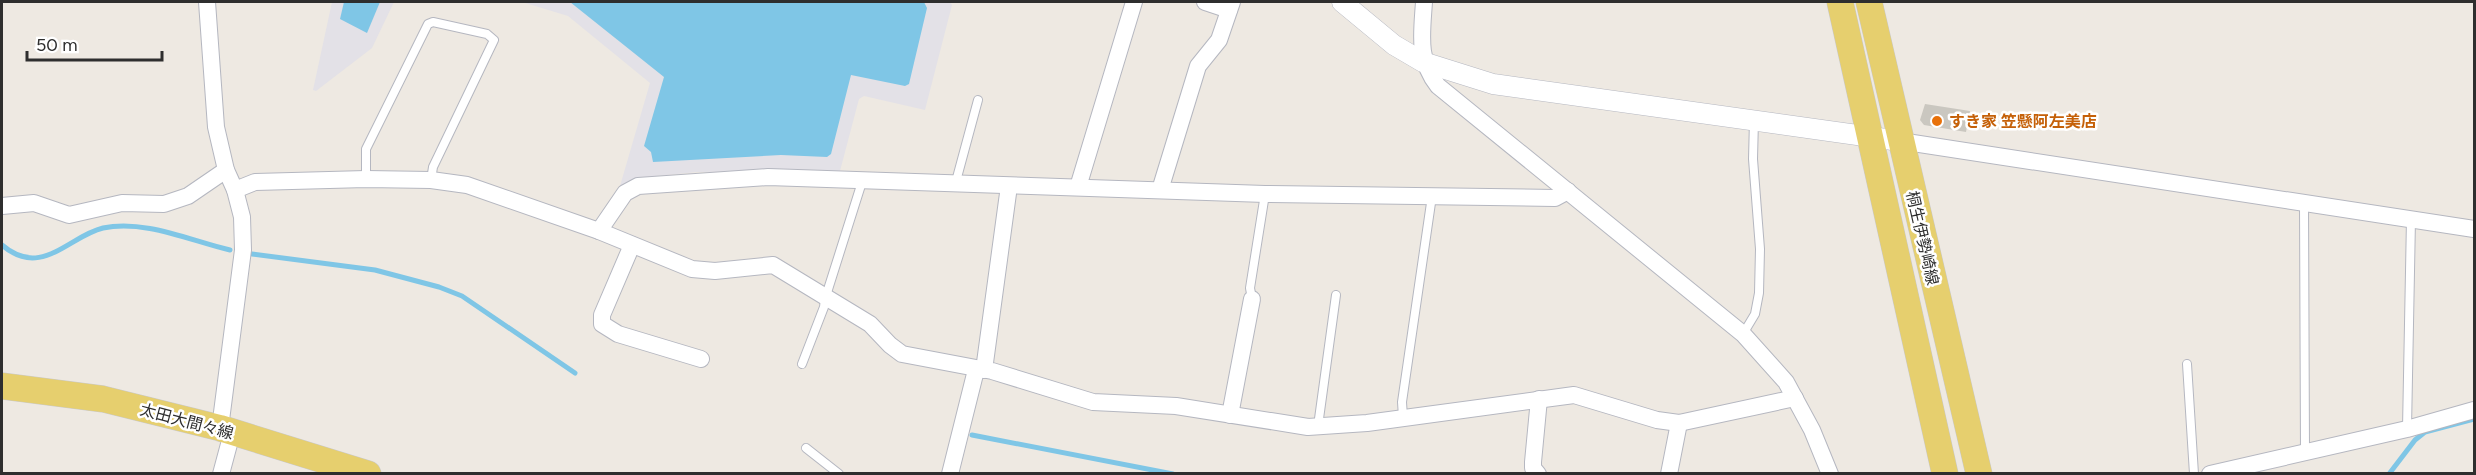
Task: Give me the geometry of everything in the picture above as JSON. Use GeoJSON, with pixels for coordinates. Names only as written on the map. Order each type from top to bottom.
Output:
{"type":"FeatureCollection","features":[{"type":"Feature","properties":{"kind":"main road","name":"桐生伊勢崎線"},"geometry":{"type":"LineString","coordinates":[[1840,2],[1945,474]]}},
{"type":"Feature","properties":{"kind":"main road","name":"桐生伊勢崎線"},"geometry":{"type":"LineString","coordinates":[[1869,2],[1979,474]]}},
{"type":"Feature","properties":{"kind":"main road","name":"太田大間々線"},"geometry":{"type":"LineString","coordinates":[[2,386],[103,399],[226,430],[368,474]]}},
{"type":"Feature","properties":{"kind":"street"},"geometry":{"type":"LineString","coordinates":[[207,2],[216,127],[226,170],[236,190],[242,217],[243,250],[221,474]]}},
{"type":"Feature","properties":{"kind":"street"},"geometry":{"type":"LineString","coordinates":[[1078,187],[1134,2]]}},
{"type":"Feature","properties":{"kind":"street"},"geometry":{"type":"LineString","coordinates":[[1160,190],[1198,66],[1219,40],[1231,6],[1205,2]]}},
{"type":"Feature","properties":{"kind":"street"},"geometry":{"type":"LineString","coordinates":[[1342,2],[1394,45],[1424,62],[1493,84],[1754,119],[2475,229]]}},
{"type":"Feature","properties":{"kind":"street"},"geometry":{"type":"LineString","coordinates":[[1425,2],[1421,44],[1424,62],[1438,86],[1743,334],[1777,369],[1795,398],[1830,474]]}},
{"type":"Feature","properties":{"kind":"street"},"geometry":{"type":"LineString","coordinates":[[2,206],[34,203],[69,215],[80,215],[122,203],[164,204],[188,196],[226,170]]}},
{"type":"Feature","properties":{"kind":"street"},"geometry":{"type":"LineString","coordinates":[[599,231],[625,193],[645,184],[768,177],[1265,194],[1555,198],[1568,191]]}},
{"type":"Feature","properties":{"kind":"street"},"geometry":{"type":"LineString","coordinates":[[236,190],[255,182],[366,179],[431,180],[484,190],[599,231],[692,269],[705,271],[772,265],[870,324],[902,354],[980,370],[1093,402],[1176,406],[1318,426],[1539,399],[1583,396],[1657,420],[1679,423],[1795,398]]}},
{"type":"Feature","properties":{"kind":"street"},"geometry":{"type":"LineString","coordinates":[[950,474],[980,370],[1009,186]]}},
{"type":"Feature","properties":{"kind":"street"},"geometry":{"type":"LineString","coordinates":[[632,246],[602,315],[602,324],[618,334],[701,360]]}},
{"type":"Feature","properties":{"kind":"street"},"geometry":{"type":"LineString","coordinates":[[1230,415],[1252,299]]}},
{"type":"Feature","properties":{"kind":"street"},"geometry":{"type":"LineString","coordinates":[[1538,474],[1533,468],[1533,462],[1539,399]]}},
{"type":"Feature","properties":{"kind":"street"},"geometry":{"type":"LineString","coordinates":[[2210,474],[2407,429],[2475,410]]}},
{"type":"Feature","properties":{"kind":"street"},"geometry":{"type":"LineString","coordinates":[[1669,474],[1679,423]]}},
{"type":"Feature","properties":{"kind":"lane"},"geometry":{"type":"LineString","coordinates":[[366,179],[366,148],[428,24],[433,22],[487,34],[494,40],[433,167],[431,180]]}},
{"type":"Feature","properties":{"kind":"lane"},"geometry":{"type":"LineString","coordinates":[[955,185],[978,100]]}},
{"type":"Feature","properties":{"kind":"lane"},"geometry":{"type":"LineString","coordinates":[[1743,334],[1755,314],[1759,293],[1760,249],[1753,159],[1754,119]]}},
{"type":"Feature","properties":{"kind":"lane"},"geometry":{"type":"LineString","coordinates":[[802,364],[824,307],[862,182]]}},
{"type":"Feature","properties":{"kind":"lane"},"geometry":{"type":"LineString","coordinates":[[1252,299],[1250,288],[1265,194]]}},
{"type":"Feature","properties":{"kind":"lane"},"geometry":{"type":"LineString","coordinates":[[1403,417],[1402,402],[1432,196]]}},
{"type":"Feature","properties":{"kind":"lane"},"geometry":{"type":"LineString","coordinates":[[2304,204],[2305,453]]}},
{"type":"Feature","properties":{"kind":"lane"},"geometry":{"type":"LineString","coordinates":[[2407,429],[2411,219]]}},
{"type":"Feature","properties":{"kind":"lane"},"geometry":{"type":"LineString","coordinates":[[1318,426],[1336,295]]}},
{"type":"Feature","properties":{"kind":"lane"},"geometry":{"type":"LineString","coordinates":[[2187,364],[2194,474]]}},
{"type":"Feature","properties":{"kind":"lane"},"geometry":{"type":"LineString","coordinates":[[806,448],[839,474]]}},
{"type":"Feature","properties":{"kind":"shaded area"},"geometry":{"type":"Polygon","coordinates":[[[332,2],[394,2],[372,48],[316,91],[313,90],[332,2]]]}},
{"type":"Feature","properties":{"kind":"shaded area"},"geometry":{"type":"Polygon","coordinates":[[[522,2],[950,2],[952,5],[925,110],[864,96],[859,99],[840,171],[697,172],[637,178],[620,186],[650,83],[568,16],[522,2]]]}},
{"type":"Feature","properties":{"kind":"water"},"geometry":{"type":"Polygon","coordinates":[[[344,2],[380,2],[367,33],[340,19],[344,2]]]}},
{"type":"Feature","properties":{"kind":"water"},"geometry":{"type":"Polygon","coordinates":[[[570,2],[924,2],[927,8],[909,84],[905,86],[851,75],[831,154],[827,157],[781,155],[653,162],[651,152],[644,146],[664,77],[570,2]]]}},
{"type":"Feature","properties":{"kind":"building"},"geometry":{"type":"Polygon","coordinates":[[[1925,104],[1970,111],[1966,132],[1924,125],[1920,120],[1925,104]]]}},
{"type":"Feature","properties":{"kind":"waterway"},"geometry":{"type":"LineString","coordinates":[[2,245],[16,254],[29,258],[42,257],[90,232],[103,228],[135,226],[167,232],[230,250]]}},
{"type":"Feature","properties":{"kind":"waterway"},"geometry":{"type":"LineString","coordinates":[[252,254],[375,270],[439,287],[462,296],[575,373]]}},
{"type":"Feature","properties":{"kind":"waterway"},"geometry":{"type":"LineString","coordinates":[[2389,474],[2415,440],[2425,432],[2474,419]]}},
{"type":"Feature","properties":{"kind":"waterway"},"geometry":{"type":"LineString","coordinates":[[972,435],[1173,474]]}},
{"type":"Feature","properties":{"kind":"place","name":"すき家 笠懸阿左美店"},"geometry":{"type":"Point","coordinates":[1937,121]}}]}
